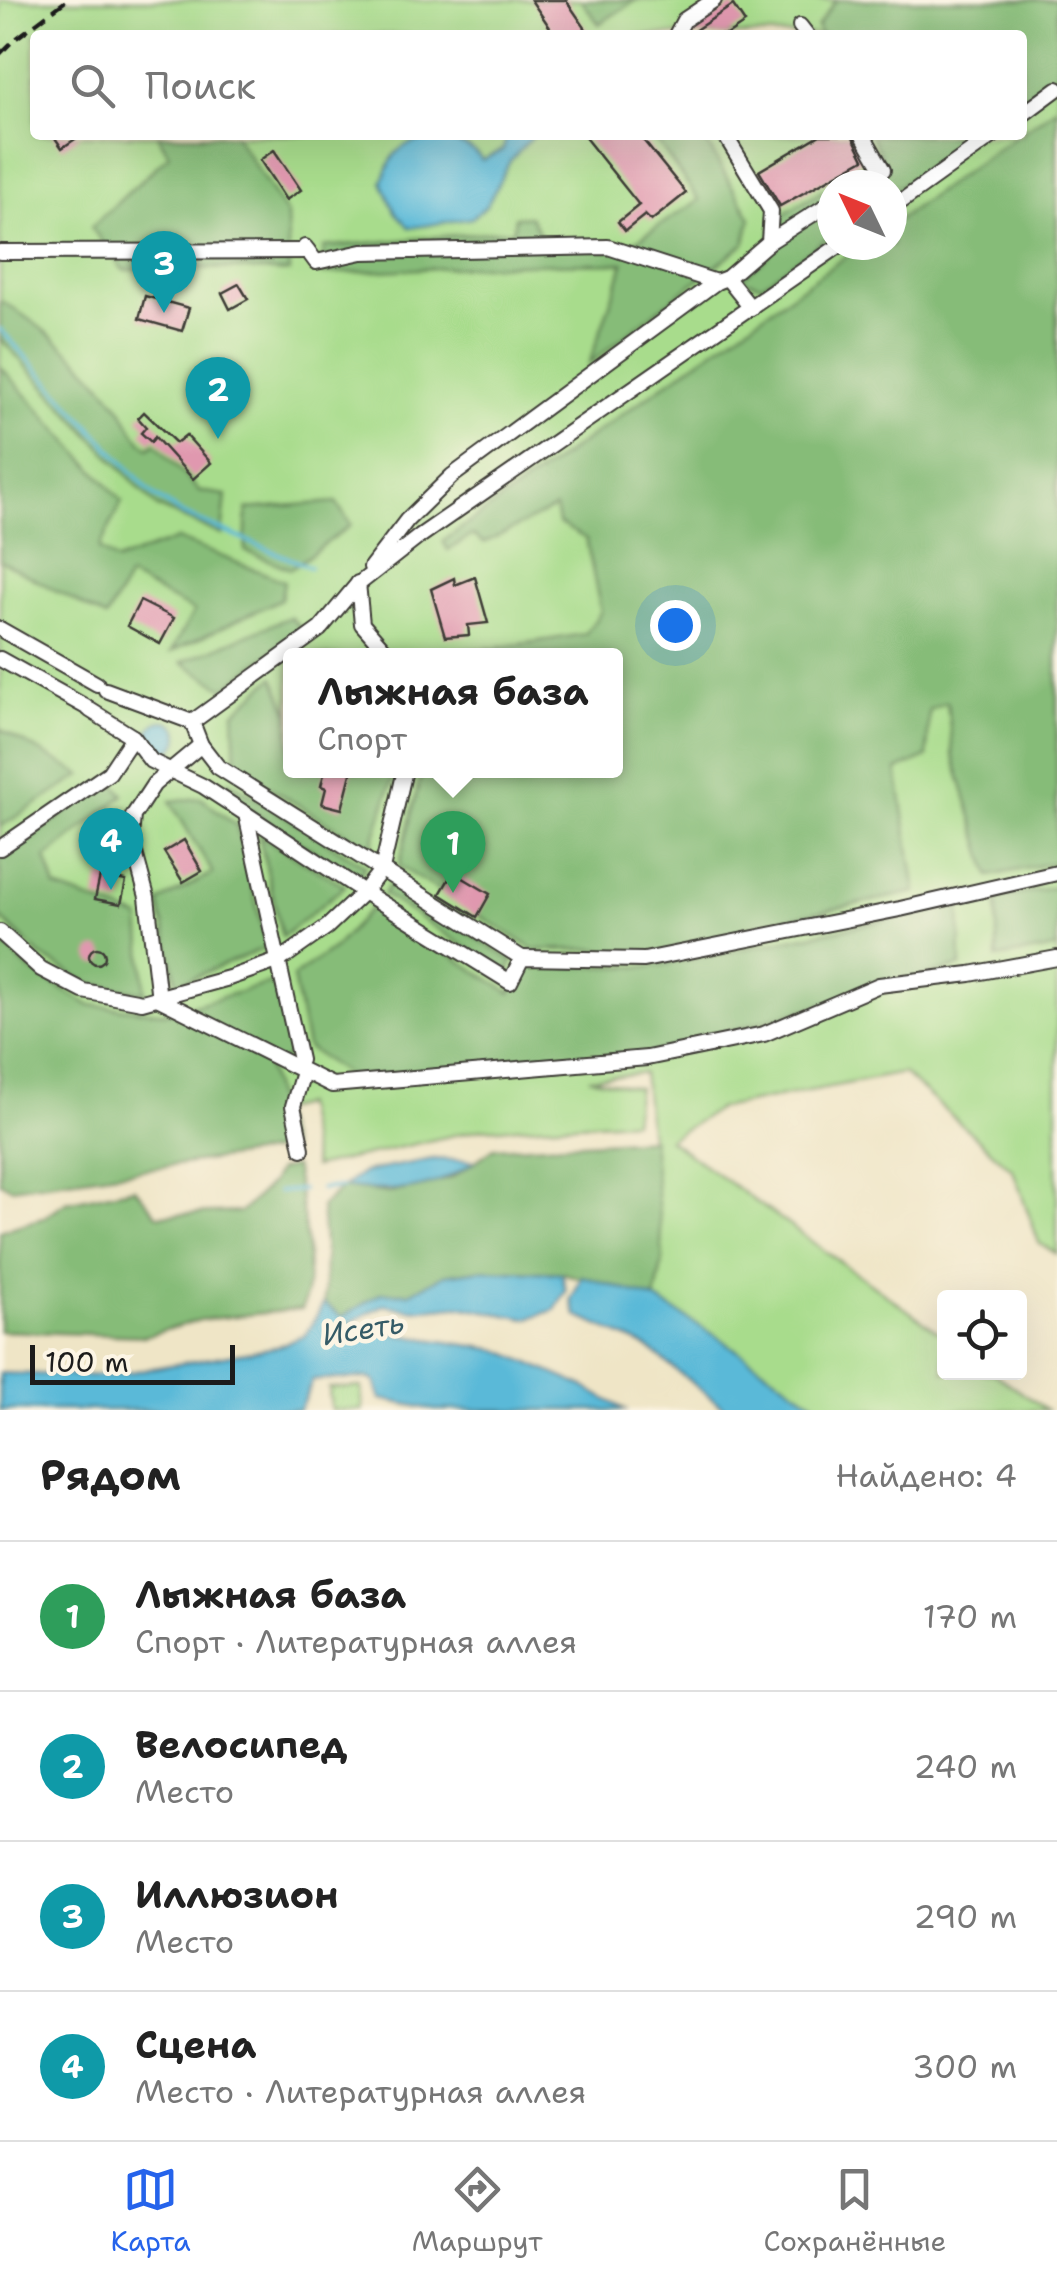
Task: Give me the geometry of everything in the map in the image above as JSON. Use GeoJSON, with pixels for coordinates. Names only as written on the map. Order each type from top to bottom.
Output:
{"type":"FeatureCollection","features":[{"type":"Feature","properties":{"kind":"street"},"geometry":{"type":"LineString","coordinates":[[679,30],[684,20],[714,0]]}},
{"type":"Feature","properties":{"kind":"street"},"geometry":{"type":"LineString","coordinates":[[1027,110],[1057,89]]}},
{"type":"Feature","properties":{"kind":"street"},"geometry":{"type":"LineString","coordinates":[[727,140],[771,212],[768,242]]}},
{"type":"Feature","properties":{"kind":"street"},"geometry":{"type":"LineString","coordinates":[[866,140],[882,170]]}},
{"type":"Feature","properties":{"kind":"street"},"geometry":{"type":"LineString","coordinates":[[907,197],[987,140]]}},
{"type":"Feature","properties":{"kind":"street"},"geometry":{"type":"LineString","coordinates":[[293,648],[320,628],[407,520],[452,476],[722,280],[768,242],[817,211]]}},
{"type":"Feature","properties":{"kind":"street"},"geometry":{"type":"LineString","coordinates":[[0,252],[306,249],[316,262],[362,252],[608,247],[722,280],[751,308]]}},
{"type":"Feature","properties":{"kind":"street"},"geometry":{"type":"LineString","coordinates":[[356,586],[420,536],[819,260]]}},
{"type":"Feature","properties":{"kind":"street"},"geometry":{"type":"LineString","coordinates":[[356,586],[362,624],[383,648]]}},
{"type":"Feature","properties":{"kind":"street"},"geometry":{"type":"LineString","coordinates":[[0,629],[101,687],[192,722],[201,746],[218,766],[522,958],[644,960],[1057,873]]}},
{"type":"Feature","properties":{"kind":"street"},"geometry":{"type":"LineString","coordinates":[[192,722],[283,655]]}},
{"type":"Feature","properties":{"kind":"street"},"geometry":{"type":"LineString","coordinates":[[0,659],[134,737],[152,761],[246,814],[510,982],[522,958]]}},
{"type":"Feature","properties":{"kind":"street"},"geometry":{"type":"LineString","coordinates":[[0,848],[110,773],[134,737]]}},
{"type":"Feature","properties":{"kind":"street"},"geometry":{"type":"LineString","coordinates":[[159,999],[147,897],[131,838],[133,816],[154,784],[201,746]]}},
{"type":"Feature","properties":{"kind":"street"},"geometry":{"type":"LineString","coordinates":[[0,932],[41,968],[83,991],[142,1002],[280,960],[327,927],[382,869],[403,778]]}},
{"type":"Feature","properties":{"kind":"street"},"geometry":{"type":"LineString","coordinates":[[246,814],[301,1066],[294,1106],[302,1148]]}},
{"type":"Feature","properties":{"kind":"street"},"geometry":{"type":"LineString","coordinates":[[159,999],[332,1084],[647,1058],[764,1034],[879,984],[970,974],[1057,958]]}},
{"type":"Feature","properties":{"kind":"green space"},"geometry":{"type":"Polygon","coordinates":[[[0,0],[1057,0],[1057,1254],[1039,1243],[1013,1170],[903,1073],[720,1108],[668,1139],[937,1331],[937,1380],[1003,1380],[1047,1410],[825,1410],[655,1299],[663,1258],[643,1073],[589,1078],[638,1088],[633,1121],[481,1129],[314,1167],[303,1105],[0,1172],[0,0]]]}},
{"type":"Feature","properties":{"kind":"green space"},"geometry":{"type":"Polygon","coordinates":[[[581,0],[636,0],[599,24],[581,0]]]}},
{"type":"Feature","properties":{"kind":"green space"},"geometry":{"type":"Polygon","coordinates":[[[836,0],[1057,0],[1057,74],[1027,95],[1027,30],[817,27],[836,0]]]}},
{"type":"Feature","properties":{"kind":"green space"},"geometry":{"type":"Polygon","coordinates":[[[1057,107],[1057,862],[990,876],[953,755],[947,702],[929,710],[927,757],[897,770],[916,892],[785,919],[654,955],[592,949],[535,950],[399,866],[420,778],[623,778],[623,648],[496,648],[585,634],[601,612],[586,539],[558,523],[555,508],[484,543],[473,535],[448,550],[443,541],[841,260],[907,260],[907,213],[1010,140],[1027,140],[1027,128],[1057,107]]]}},
{"type":"Feature","properties":{"kind":"green space"},"geometry":{"type":"Polygon","coordinates":[[[161,140],[238,140],[287,215],[289,272],[222,268],[123,270],[91,227],[169,155],[161,140]]]}},
{"type":"Feature","properties":{"kind":"green space"},"geometry":{"type":"Polygon","coordinates":[[[656,140],[705,140],[751,218],[745,243],[589,364],[624,263],[321,274],[324,247],[513,230],[515,217],[530,216],[547,247],[629,245],[699,200],[656,140]]]}},
{"type":"Feature","properties":{"kind":"green space"},"geometry":{"type":"Polygon","coordinates":[[[873,140],[965,140],[907,181],[907,170],[858,170],[881,156],[873,140]]]}},
{"type":"Feature","properties":{"kind":"green space"},"geometry":{"type":"Polygon","coordinates":[[[817,194],[817,246],[762,285],[740,279],[768,256],[773,220],[817,194]]]}},
{"type":"Feature","properties":{"kind":"green space"},"geometry":{"type":"Polygon","coordinates":[[[3,302],[78,360],[117,403],[142,442],[149,448],[155,443],[199,491],[226,495],[222,535],[157,507],[0,338],[3,302]]]}},
{"type":"Feature","properties":{"kind":"green space"},"geometry":{"type":"Polygon","coordinates":[[[0,366],[122,501],[99,549],[117,561],[177,539],[284,581],[281,599],[171,652],[194,611],[129,577],[106,618],[0,560],[0,366]]]}},
{"type":"Feature","properties":{"kind":"green space"},"geometry":{"type":"Polygon","coordinates":[[[336,502],[351,525],[291,569],[245,551],[247,509],[336,502]]]}},
{"type":"Feature","properties":{"kind":"green space"},"geometry":{"type":"Polygon","coordinates":[[[290,617],[301,628],[225,689],[182,662],[290,617]]]}},
{"type":"Feature","properties":{"kind":"green space"},"geometry":{"type":"Polygon","coordinates":[[[274,677],[283,698],[283,778],[393,778],[371,849],[236,767],[234,713],[274,677]]]}},
{"type":"Feature","properties":{"kind":"green space"},"geometry":{"type":"Polygon","coordinates":[[[0,729],[82,775],[0,827],[0,729]]]}},
{"type":"Feature","properties":{"kind":"green space"},"geometry":{"type":"Polygon","coordinates":[[[111,780],[124,795],[46,858],[56,888],[140,918],[145,993],[88,983],[40,955],[0,917],[0,860],[111,780]]]}},
{"type":"Feature","properties":{"kind":"green space"},"geometry":{"type":"Polygon","coordinates":[[[229,781],[365,866],[357,879],[222,792],[229,781]]]}},
{"type":"Feature","properties":{"kind":"green space"},"geometry":{"type":"Polygon","coordinates":[[[201,798],[237,826],[267,947],[177,984],[159,902],[213,873],[170,801],[201,798]]]}},
{"type":"Feature","properties":{"kind":"green space"},"geometry":{"type":"Polygon","coordinates":[[[259,835],[345,886],[282,937],[259,835]]]}},
{"type":"Feature","properties":{"kind":"green space"},"geometry":{"type":"Polygon","coordinates":[[[391,884],[513,961],[507,974],[383,894],[391,884]]]}},
{"type":"Feature","properties":{"kind":"green space"},"geometry":{"type":"Polygon","coordinates":[[[1057,887],[1057,948],[997,958],[997,898],[1057,887]]]}},
{"type":"Feature","properties":{"kind":"green space"},"geometry":{"type":"Polygon","coordinates":[[[960,905],[961,966],[641,1056],[351,1078],[307,1047],[293,977],[335,947],[373,906],[511,993],[526,966],[651,967],[960,905]]]}},
{"type":"Feature","properties":{"kind":"green space"},"geometry":{"type":"Polygon","coordinates":[[[0,941],[27,968],[89,1005],[167,1013],[274,982],[290,1055],[268,1069],[290,1149],[11,1188],[0,1182],[0,941]]]}},
{"type":"Feature","properties":{"kind":"green space"},"geometry":{"type":"Polygon","coordinates":[[[652,1139],[663,1258],[655,1299],[562,1273],[480,1270],[445,1275],[409,1293],[381,1293],[348,1323],[324,1303],[321,1207],[342,1187],[390,1193],[452,1178],[494,1148],[652,1139]]]}},
{"type":"Feature","properties":{"kind":"green space"},"geometry":{"type":"Polygon","coordinates":[[[294,1166],[307,1258],[302,1309],[200,1320],[145,1336],[0,1331],[0,1231],[43,1218],[66,1202],[135,1188],[157,1215],[241,1212],[271,1183],[278,1170],[294,1166]]]}},
{"type":"Feature","properties":{"kind":"green space"},"geometry":{"type":"Polygon","coordinates":[[[361,1387],[363,1410],[331,1410],[329,1388],[361,1387]]]}},
{"type":"Feature","properties":{"kind":"water"},"geometry":{"type":"Polygon","coordinates":[[[506,140],[529,140],[510,161],[487,205],[472,218],[410,228],[395,212],[382,182],[394,156],[415,142],[454,142],[482,160],[503,150],[506,140]]]}},
{"type":"Feature","properties":{"kind":"water"},"geometry":{"type":"Polygon","coordinates":[[[164,721],[175,725],[179,736],[175,747],[164,751],[153,747],[149,736],[153,725],[164,721]]]}},
{"type":"Feature","properties":{"kind":"water"},"geometry":{"type":"Polygon","coordinates":[[[433,1159],[475,1161],[428,1185],[396,1190],[342,1187],[364,1172],[433,1159]]]}},
{"type":"Feature","properties":{"kind":"water","name":"Исеть"},"geometry":{"type":"Polygon","coordinates":[[[480,1270],[562,1273],[566,1291],[555,1310],[526,1319],[459,1306],[411,1310],[384,1305],[349,1323],[363,1329],[499,1350],[583,1386],[625,1410],[435,1410],[380,1399],[375,1381],[367,1378],[313,1380],[299,1410],[0,1410],[0,1373],[107,1376],[276,1347],[305,1335],[324,1303],[342,1317],[381,1293],[409,1293],[445,1275],[480,1270]]]}},
{"type":"Feature","properties":{"kind":"water"},"geometry":{"type":"Polygon","coordinates":[[[582,1276],[655,1299],[825,1410],[727,1410],[647,1347],[577,1316],[571,1300],[582,1276]]]}},
{"type":"Feature","properties":{"kind":"building"},"geometry":{"type":"Polygon","coordinates":[[[531,0],[566,0],[587,30],[552,30],[531,0]]]}},
{"type":"Feature","properties":{"kind":"building"},"geometry":{"type":"Polygon","coordinates":[[[733,5],[745,23],[734,30],[696,30],[733,5]]]}},
{"type":"Feature","properties":{"kind":"building"},"geometry":{"type":"Polygon","coordinates":[[[56,140],[74,140],[62,148],[56,140]]]}},
{"type":"Feature","properties":{"kind":"building"},"geometry":{"type":"Polygon","coordinates":[[[587,140],[643,140],[686,193],[651,221],[645,215],[625,231],[618,222],[639,205],[587,140]]]}},
{"type":"Feature","properties":{"kind":"building"},"geometry":{"type":"Polygon","coordinates":[[[812,140],[854,140],[864,159],[844,170],[817,170],[817,185],[780,206],[759,171],[812,140]]]}},
{"type":"Feature","properties":{"kind":"building"},"geometry":{"type":"Polygon","coordinates":[[[274,150],[301,190],[286,200],[260,160],[274,150]]]}},
{"type":"Feature","properties":{"kind":"building"},"geometry":{"type":"Polygon","coordinates":[[[239,284],[248,299],[230,309],[222,293],[239,284]]]}},
{"type":"Feature","properties":{"kind":"building"},"geometry":{"type":"Polygon","coordinates":[[[145,296],[189,308],[182,331],[139,319],[145,296]]]}},
{"type":"Feature","properties":{"kind":"building"},"geometry":{"type":"Polygon","coordinates":[[[144,412],[176,443],[186,435],[211,463],[193,479],[155,437],[151,442],[141,433],[146,427],[138,418],[144,412]]]}},
{"type":"Feature","properties":{"kind":"building"},"geometry":{"type":"Polygon","coordinates":[[[475,577],[488,623],[468,625],[469,635],[445,637],[431,589],[454,578],[455,585],[475,577]]]}},
{"type":"Feature","properties":{"kind":"building"},"geometry":{"type":"Polygon","coordinates":[[[140,601],[174,618],[160,644],[127,626],[140,601]]]}},
{"type":"Feature","properties":{"kind":"building"},"geometry":{"type":"Polygon","coordinates":[[[323,778],[350,778],[342,809],[322,804],[326,788],[321,786],[323,778]]]}},
{"type":"Feature","properties":{"kind":"building"},"geometry":{"type":"Polygon","coordinates":[[[184,840],[202,871],[183,882],[164,852],[184,840]]]}},
{"type":"Feature","properties":{"kind":"building"},"geometry":{"type":"Polygon","coordinates":[[[453,872],[490,894],[477,917],[440,894],[453,872]]]}},
{"type":"Feature","properties":{"kind":"building"},"geometry":{"type":"Polygon","coordinates":[[[100,876],[126,881],[121,904],[95,899],[100,876]]]}},
{"type":"Feature","properties":{"kind":"building"},"geometry":{"type":"Polygon","coordinates":[[[97,948],[105,956],[97,964],[89,956],[97,948]]]}},
{"type":"Feature","properties":{"kind":"waterway"},"geometry":{"type":"LineString","coordinates":[[0,329],[153,495],[180,513],[310,567]]}},
{"type":"Feature","properties":{"kind":"waterway"},"geometry":{"type":"LineString","coordinates":[[321,1189],[342,1187]]}},
{"type":"Feature","properties":{"kind":"waterway"},"geometry":{"type":"LineString","coordinates":[[278,1192],[302,1190]]}},
{"type":"Feature","properties":{"kind":"railway"},"geometry":{"type":"LineString","coordinates":[[0,54],[67,0]]}},
{"type":"Feature","properties":{"kind":"place","name":"Иллюзион"},"geometry":{"type":"Point","coordinates":[164,313]}},
{"type":"Feature","properties":{"kind":"place","name":"Велосипед"},"geometry":{"type":"Point","coordinates":[218,439]}},
{"type":"Feature","properties":{"kind":"place","name":"Сцена"},"geometry":{"type":"Point","coordinates":[111,890]}},
{"type":"Feature","properties":{"kind":"place","name":"Лыжная база"},"geometry":{"type":"Point","coordinates":[453,893]}}]}
